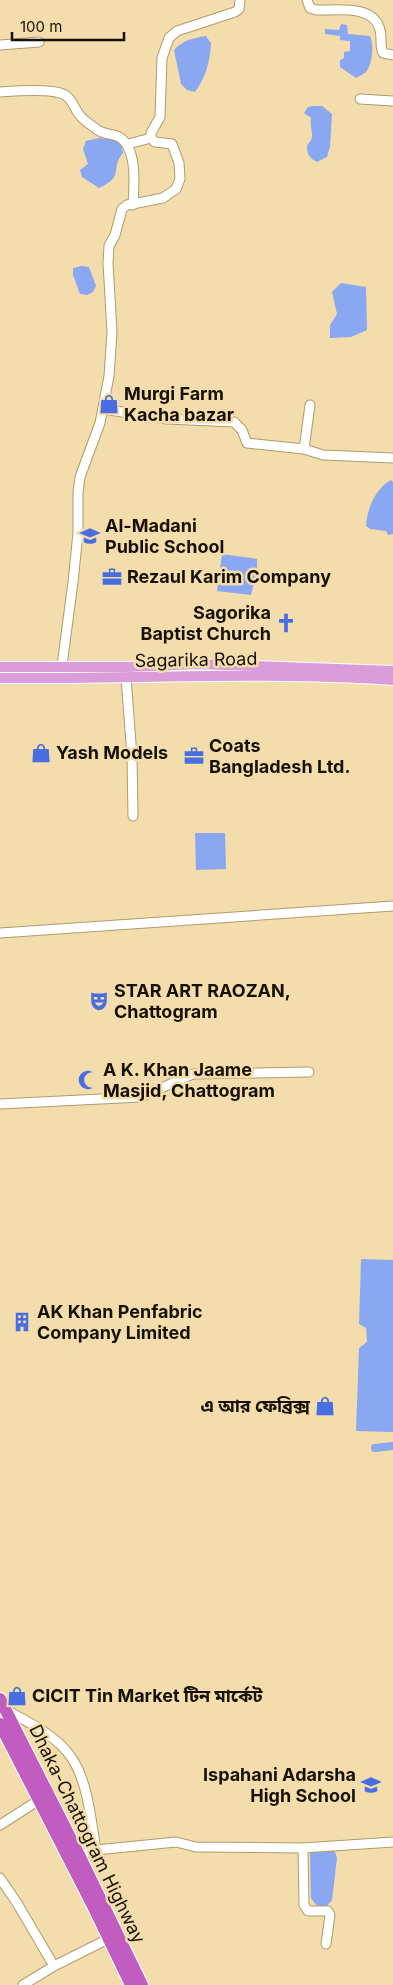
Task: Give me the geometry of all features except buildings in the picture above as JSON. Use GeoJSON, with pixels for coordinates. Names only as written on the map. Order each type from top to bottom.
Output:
{"type":"FeatureCollection","features":[{"type":"Feature","properties":{"kind":"highway","name":"Dhaka-Chattogram Highway"},"geometry":{"type":"LineString","coordinates":[[2,1703],[79,1855],[114,1936],[131,1985]]}},
{"type":"Feature","properties":{"kind":"highway","name":"Dhaka-Chattogram Highway"},"geometry":{"type":"LineString","coordinates":[[0,1724],[39,1800],[142,1985]]}},
{"type":"Feature","properties":{"kind":"main road","name":"Sagarika Road"},"geometry":{"type":"LineString","coordinates":[[0,667],[127,667],[196,664],[393,671]]}},
{"type":"Feature","properties":{"kind":"main road"},"geometry":{"type":"LineString","coordinates":[[196,664],[196,676]]}},
{"type":"Feature","properties":{"kind":"main road","name":"Sagarika Road"},"geometry":{"type":"LineString","coordinates":[[0,678],[60,679],[258,675],[393,680]]}},
{"type":"Feature","properties":{"kind":"street"},"geometry":{"type":"LineString","coordinates":[[151,138],[160,118],[162,58],[170,38],[177,31],[235,12],[239,9],[240,0]]}},
{"type":"Feature","properties":{"kind":"street"},"geometry":{"type":"LineString","coordinates":[[307,0],[310,8],[316,10],[362,12],[372,17],[379,25],[381,36],[380,48],[383,53],[393,55]]}},
{"type":"Feature","properties":{"kind":"street"},"geometry":{"type":"LineString","coordinates":[[0,45],[39,42]]}},
{"type":"Feature","properties":{"kind":"street"},"geometry":{"type":"LineString","coordinates":[[0,92],[44,91],[64,94],[71,101],[79,115],[98,131],[119,136],[128,144],[133,162],[135,182],[133,205]]}},
{"type":"Feature","properties":{"kind":"street"},"geometry":{"type":"LineString","coordinates":[[360,99],[393,101]]}},
{"type":"Feature","properties":{"kind":"street"},"geometry":{"type":"LineString","coordinates":[[128,144],[151,138]]}},
{"type":"Feature","properties":{"kind":"street"},"geometry":{"type":"LineString","coordinates":[[60,679],[76,552],[80,478],[100,423],[109,376],[112,332],[108,263],[109,246],[115,235],[122,209],[127,205],[163,198],[176,189],[180,179],[179,164],[172,144],[155,142],[151,138]]}},
{"type":"Feature","properties":{"kind":"street"},"geometry":{"type":"LineString","coordinates":[[304,449],[310,405]]}},
{"type":"Feature","properties":{"kind":"street"},"geometry":{"type":"LineString","coordinates":[[103,410],[167,419],[234,422],[242,430],[247,443],[304,449],[323,454],[393,458]]}},
{"type":"Feature","properties":{"kind":"street"},"geometry":{"type":"LineString","coordinates":[[126,677],[132,756],[133,816]]}},
{"type":"Feature","properties":{"kind":"street"},"geometry":{"type":"LineString","coordinates":[[0,933],[393,906]]}},
{"type":"Feature","properties":{"kind":"street"},"geometry":{"type":"LineString","coordinates":[[0,1104],[141,1097],[193,1074],[309,1072]]}},
{"type":"Feature","properties":{"kind":"street"},"geometry":{"type":"LineString","coordinates":[[2,1703],[58,1744],[71,1757],[82,1777],[96,1850]]}},
{"type":"Feature","properties":{"kind":"street"},"geometry":{"type":"LineString","coordinates":[[0,1825],[39,1800]]}},
{"type":"Feature","properties":{"kind":"street"},"geometry":{"type":"LineString","coordinates":[[79,1855],[96,1850],[176,1842],[196,1847],[302,1848],[393,1842]]}},
{"type":"Feature","properties":{"kind":"street"},"geometry":{"type":"LineString","coordinates":[[302,1848],[304,1905],[308,1911],[328,1912],[330,1915],[326,1944]]}},
{"type":"Feature","properties":{"kind":"street"},"geometry":{"type":"LineString","coordinates":[[0,1878],[54,1966]]}},
{"type":"Feature","properties":{"kind":"street"},"geometry":{"type":"LineString","coordinates":[[23,1985],[54,1966],[114,1936]]}},
{"type":"Feature","properties":{"kind":"water"},"geometry":{"type":"Polygon","coordinates":[[[341,24],[347,25],[348,34],[370,36],[372,54],[370,64],[366,72],[356,78],[340,67],[340,60],[344,58],[344,52],[350,51],[350,41],[340,40],[340,36],[325,34],[325,29],[339,30],[341,24]]]}},
{"type":"Feature","properties":{"kind":"water"},"geometry":{"type":"Polygon","coordinates":[[[206,36],[211,43],[205,75],[195,92],[187,90],[181,84],[174,50],[188,40],[206,36]]]}},
{"type":"Feature","properties":{"kind":"water"},"geometry":{"type":"Polygon","coordinates":[[[322,106],[332,114],[330,147],[327,157],[317,162],[310,157],[307,148],[312,139],[311,118],[304,113],[308,107],[322,106]]]}},
{"type":"Feature","properties":{"kind":"water"},"geometry":{"type":"Polygon","coordinates":[[[99,138],[111,139],[121,143],[123,153],[117,164],[115,176],[99,188],[82,177],[80,170],[88,164],[83,149],[86,141],[99,138]]]}},
{"type":"Feature","properties":{"kind":"water"},"geometry":{"type":"Polygon","coordinates":[[[89,267],[96,286],[93,292],[87,295],[80,294],[73,275],[73,268],[89,267]]]}},
{"type":"Feature","properties":{"kind":"water"},"geometry":{"type":"Polygon","coordinates":[[[341,283],[366,287],[367,330],[351,337],[330,338],[330,325],[337,314],[332,292],[341,283]]]}},
{"type":"Feature","properties":{"kind":"water"},"geometry":{"type":"Polygon","coordinates":[[[391,480],[393,482],[393,534],[388,535],[386,531],[370,529],[366,526],[368,513],[376,494],[391,480]]]}},
{"type":"Feature","properties":{"kind":"water"},"geometry":{"type":"Polygon","coordinates":[[[222,554],[257,559],[257,572],[251,595],[217,591],[222,554]]]}},
{"type":"Feature","properties":{"kind":"water"},"geometry":{"type":"Polygon","coordinates":[[[195,833],[225,833],[226,869],[196,870],[195,833]]]}},
{"type":"Feature","properties":{"kind":"water"},"geometry":{"type":"Polygon","coordinates":[[[361,1259],[393,1260],[393,1432],[356,1431],[359,1348],[367,1342],[366,1328],[359,1324],[361,1259]]]}},
{"type":"Feature","properties":{"kind":"water"},"geometry":{"type":"Polygon","coordinates":[[[327,1849],[335,1852],[337,1858],[332,1900],[325,1908],[316,1905],[311,1898],[310,1854],[313,1850],[327,1849]]]}},
{"type":"Feature","properties":{"kind":"waterway"},"geometry":{"type":"LineString","coordinates":[[375,1448],[393,1446]]}},
{"type":"Feature","properties":{"kind":"place","name":"Murgi Farm Kacha bazar"},"geometry":{"type":"Point","coordinates":[109,404]}},
{"type":"Feature","properties":{"kind":"place","name":"Al-Madani Public School"},"geometry":{"type":"Point","coordinates":[90,536]}},
{"type":"Feature","properties":{"kind":"place","name":"Rezaul Karim Company"},"geometry":{"type":"Point","coordinates":[112,577]}},
{"type":"Feature","properties":{"kind":"place","name":"Sagorika Baptist Church"},"geometry":{"type":"Point","coordinates":[286,623]}},
{"type":"Feature","properties":{"kind":"place","name":"Yash Models"},"geometry":{"type":"Point","coordinates":[41,753]}},
{"type":"Feature","properties":{"kind":"place","name":"Coats Bangladesh Ltd."},"geometry":{"type":"Point","coordinates":[194,756]}},
{"type":"Feature","properties":{"kind":"place","name":"STAR ART RAOZAN, Chattogram"},"geometry":{"type":"Point","coordinates":[99,1001]}},
{"type":"Feature","properties":{"kind":"place","name":"A K. Khan Jaame Masjid, Chattogram"},"geometry":{"type":"Point","coordinates":[88,1080]}},
{"type":"Feature","properties":{"kind":"place","name":"AK Khan Penfabric Company Limited"},"geometry":{"type":"Point","coordinates":[22,1322]}},
{"type":"Feature","properties":{"kind":"place","name":"এ আর ফেব্রিক্স"},"geometry":{"type":"Point","coordinates":[325,1406]}},
{"type":"Feature","properties":{"kind":"place","name":"CICIT Tin Market টিন মার্কেট"},"geometry":{"type":"Point","coordinates":[17,1696]}},
{"type":"Feature","properties":{"kind":"place","name":"Ispahani Adarsha High School"},"geometry":{"type":"Point","coordinates":[371,1785]}}]}
